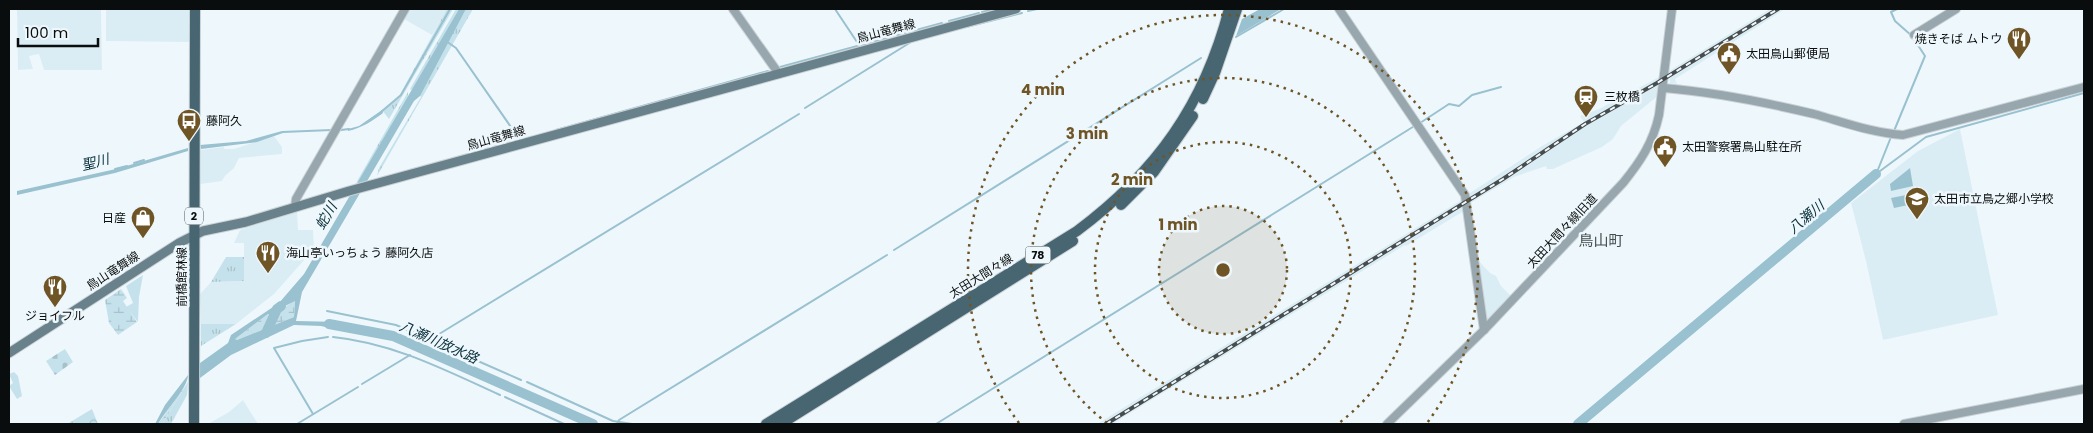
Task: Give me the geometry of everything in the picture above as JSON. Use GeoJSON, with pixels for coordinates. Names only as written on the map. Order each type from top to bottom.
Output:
{"type":"FeatureCollection","features":[{"type":"Feature","properties":{"kind":"main road","name":"前橋館林線"},"geometry":{"type":"LineString","coordinates":[[194,424],[195,9]]}},
{"type":"Feature","properties":{"kind":"main road","name":"鳥山竜舞線"},"geometry":{"type":"LineString","coordinates":[[9,353],[194,235],[351,190],[1016,9]]}},
{"type":"Feature","properties":{"kind":"main road","name":"太田大間々線"},"geometry":{"type":"LineString","coordinates":[[766,424],[1077,231],[1120,198],[1170,140],[1194,102],[1209,69],[1229,9]]}},
{"type":"Feature","properties":{"kind":"main road","name":"太田大間々線"},"geometry":{"type":"LineString","coordinates":[[781,424],[1061,249],[1133,195],[1167,154],[1199,106],[1215,73],[1237,9]]}},
{"type":"Feature","properties":{"kind":"street"},"geometry":{"type":"LineString","coordinates":[[295,207],[296,200],[406,9]]}},
{"type":"Feature","properties":{"kind":"street"},"geometry":{"type":"LineString","coordinates":[[733,9],[779,74]]}},
{"type":"Feature","properties":{"kind":"street"},"geometry":{"type":"LineString","coordinates":[[1339,9],[1465,195],[1484,330]]}},
{"type":"Feature","properties":{"kind":"street","name":"太田大間々線旧道"},"geometry":{"type":"LineString","coordinates":[[1392,423],[1484,330],[1619,188],[1643,158],[1656,130],[1664,88],[1672,9]]}},
{"type":"Feature","properties":{"kind":"street"},"geometry":{"type":"LineString","coordinates":[[1914,35],[1956,9]]}},
{"type":"Feature","properties":{"kind":"street"},"geometry":{"type":"LineString","coordinates":[[1664,88],[1702,91],[1776,106],[1874,131],[1902,135],[2084,87]]}},
{"type":"Feature","properties":{"kind":"street"},"geometry":{"type":"LineString","coordinates":[[1904,424],[2084,389]]}},
{"type":"Feature","properties":{"kind":"shaded area"},"geometry":{"type":"Polygon","coordinates":[[[17,9],[101,9],[102,70],[44,70],[39,54],[29,56],[33,69],[18,70],[17,9]]]}},
{"type":"Feature","properties":{"kind":"shaded area"},"geometry":{"type":"Polygon","coordinates":[[[106,9],[190,9],[190,42],[106,41],[106,9]]]}},
{"type":"Feature","properties":{"kind":"shaded area"},"geometry":{"type":"Polygon","coordinates":[[[409,9],[447,9],[432,35],[404,19],[409,9]]]}},
{"type":"Feature","properties":{"kind":"shaded area"},"geometry":{"type":"Polygon","coordinates":[[[459,9],[466,9],[420,96],[414,101],[302,292],[296,321],[341,322],[342,331],[321,326],[294,325],[231,355],[200,378],[200,363],[228,343],[231,335],[279,303],[304,274],[459,9]],[[295,301],[279,309],[275,315],[268,314],[235,339],[237,340],[294,317],[295,301]]]}},
{"type":"Feature","properties":{"kind":"shaded area"},"geometry":{"type":"Polygon","coordinates":[[[1260,9],[1281,9],[1236,36],[1242,19],[1260,9]]]}},
{"type":"Feature","properties":{"kind":"shaded area"},"geometry":{"type":"Polygon","coordinates":[[[1770,9],[1785,9],[1675,79],[1677,84],[1670,83],[1669,71],[1770,9]]]}},
{"type":"Feature","properties":{"kind":"shaded area"},"geometry":{"type":"Polygon","coordinates":[[[1661,76],[1659,95],[1621,126],[1613,139],[1602,147],[1553,169],[1547,169],[1546,166],[1514,177],[1469,204],[1470,193],[1542,146],[1584,122],[1580,116],[1599,109],[1661,76]]]}},
{"type":"Feature","properties":{"kind":"shaded area"},"geometry":{"type":"Polygon","coordinates":[[[382,110],[383,113],[371,121],[348,131],[348,129],[359,126],[382,110]]]}},
{"type":"Feature","properties":{"kind":"shaded area"},"geometry":{"type":"Polygon","coordinates":[[[332,129],[331,131],[283,133],[257,142],[201,149],[200,145],[246,141],[282,131],[332,129]]]}},
{"type":"Feature","properties":{"kind":"shaded area","name":"太田市立鳥之郷小学校"},"geometry":{"type":"Polygon","coordinates":[[[1960,129],[1998,315],[1883,340],[1851,203],[1918,151],[1960,129]]]}},
{"type":"Feature","properties":{"kind":"shaded area"},"geometry":{"type":"Polygon","coordinates":[[[274,136],[282,147],[282,154],[239,158],[234,168],[222,181],[200,184],[201,150],[224,147],[224,149],[234,149],[274,136]]]}},
{"type":"Feature","properties":{"kind":"shaded area"},"geometry":{"type":"Polygon","coordinates":[[[188,148],[188,151],[115,173],[17,195],[17,191],[116,169],[188,148]]]}},
{"type":"Feature","properties":{"kind":"shaded area"},"geometry":{"type":"Polygon","coordinates":[[[1910,168],[1913,186],[1891,191],[1890,184],[1910,168]]]}},
{"type":"Feature","properties":{"kind":"shaded area"},"geometry":{"type":"Polygon","coordinates":[[[1911,194],[1913,204],[1894,208],[1891,198],[1911,194]]]}},
{"type":"Feature","properties":{"kind":"shaded area"},"geometry":{"type":"Polygon","coordinates":[[[1463,199],[1464,211],[1112,424],[1097,424],[1463,199]]]}},
{"type":"Feature","properties":{"kind":"shaded area","name":"海山亭いっちょう 藤阿久店"},"geometry":{"type":"Polygon","coordinates":[[[297,211],[298,230],[313,230],[314,249],[274,294],[236,324],[201,324],[200,294],[211,282],[244,281],[244,243],[234,243],[240,230],[297,211]]]}},
{"type":"Feature","properties":{"kind":"shaded area"},"geometry":{"type":"Polygon","coordinates":[[[1477,259],[1490,273],[1496,276],[1501,286],[1512,297],[1488,324],[1485,322],[1477,259]]]}},
{"type":"Feature","properties":{"kind":"shaded area"},"geometry":{"type":"Polygon","coordinates":[[[188,375],[180,393],[158,424],[155,424],[165,405],[188,375]]]}},
{"type":"Feature","properties":{"kind":"shaded area"},"geometry":{"type":"Polygon","coordinates":[[[243,400],[258,424],[208,424],[229,412],[243,400]]]}},
{"type":"Feature","properties":{"kind":"green space"},"geometry":{"type":"Polygon","coordinates":[[[447,9],[453,9],[389,119],[382,110],[398,98],[447,9]]]}},
{"type":"Feature","properties":{"kind":"green space"},"geometry":{"type":"Polygon","coordinates":[[[456,9],[459,9],[412,90],[410,89],[456,9]]]}},
{"type":"Feature","properties":{"kind":"green space"},"geometry":{"type":"Polygon","coordinates":[[[466,9],[473,9],[377,176],[379,168],[421,97],[419,94],[466,9]]]}},
{"type":"Feature","properties":{"kind":"green space"},"geometry":{"type":"Polygon","coordinates":[[[408,92],[408,96],[359,181],[356,183],[408,92]]]}},
{"type":"Feature","properties":{"kind":"green space"},"geometry":{"type":"Polygon","coordinates":[[[226,257],[244,257],[244,281],[211,282],[226,257]]]}},
{"type":"Feature","properties":{"kind":"green space"},"geometry":{"type":"Polygon","coordinates":[[[143,275],[139,297],[138,322],[126,307],[133,303],[126,286],[143,275]]]}},
{"type":"Feature","properties":{"kind":"green space"},"geometry":{"type":"Polygon","coordinates":[[[121,289],[127,298],[123,301],[137,322],[118,335],[109,323],[105,300],[121,289]]]}},
{"type":"Feature","properties":{"kind":"green space"},"geometry":{"type":"Polygon","coordinates":[[[295,300],[294,317],[237,340],[235,339],[268,314],[275,314],[295,300]]]}},
{"type":"Feature","properties":{"kind":"green space"},"geometry":{"type":"Polygon","coordinates":[[[201,324],[236,324],[201,346],[201,324]]]}},
{"type":"Feature","properties":{"kind":"green space"},"geometry":{"type":"Polygon","coordinates":[[[65,349],[73,362],[55,375],[46,361],[65,349]]]}},
{"type":"Feature","properties":{"kind":"green space"},"geometry":{"type":"Polygon","coordinates":[[[14,372],[18,376],[22,396],[17,399],[9,386],[13,383],[9,374],[14,372]]]}},
{"type":"Feature","properties":{"kind":"green space"},"geometry":{"type":"Polygon","coordinates":[[[188,382],[187,395],[171,424],[162,424],[188,382]]]}},
{"type":"Feature","properties":{"kind":"green space"},"geometry":{"type":"Polygon","coordinates":[[[188,382],[162,424],[158,424],[188,382]]]}},
{"type":"Feature","properties":{"kind":"green space"},"geometry":{"type":"Polygon","coordinates":[[[92,409],[98,424],[67,424],[92,409]]]}},
{"type":"Feature","properties":{"kind":"waterway","name":"聖川"},"geometry":{"type":"LineString","coordinates":[[381,112],[401,95],[450,9]]}},
{"type":"Feature","properties":{"kind":"waterway"},"geometry":{"type":"LineString","coordinates":[[835,9],[859,45]]}},
{"type":"Feature","properties":{"kind":"waterway"},"geometry":{"type":"LineString","coordinates":[[982,12],[995,9]]}},
{"type":"Feature","properties":{"kind":"waterway"},"geometry":{"type":"LineString","coordinates":[[1028,11],[1037,9]]}},
{"type":"Feature","properties":{"kind":"waterway"},"geometry":{"type":"LineString","coordinates":[[1236,37],[1284,9]]}},
{"type":"Feature","properties":{"kind":"waterway"},"geometry":{"type":"LineString","coordinates":[[1894,131],[1925,56],[1912,36],[1895,21],[1891,12],[1897,9]]}},
{"type":"Feature","properties":{"kind":"waterway"},"geometry":{"type":"LineString","coordinates":[[949,21],[979,13]]}},
{"type":"Feature","properties":{"kind":"waterway"},"geometry":{"type":"LineString","coordinates":[[966,27],[1022,13]]}},
{"type":"Feature","properties":{"kind":"waterway"},"geometry":{"type":"LineString","coordinates":[[780,67],[942,23]]}},
{"type":"Feature","properties":{"kind":"waterway"},"geometry":{"type":"LineString","coordinates":[[446,41],[456,48],[520,140]]}},
{"type":"Feature","properties":{"kind":"waterway"},"geometry":{"type":"LineString","coordinates":[[805,108],[911,42]]}},
{"type":"Feature","properties":{"kind":"waterway"},"geometry":{"type":"LineString","coordinates":[[894,250],[1201,58]]}},
{"type":"Feature","properties":{"kind":"waterway"},"geometry":{"type":"LineString","coordinates":[[556,130],[768,71]]}},
{"type":"Feature","properties":{"kind":"waterway"},"geometry":{"type":"LineString","coordinates":[[1420,123],[1449,104],[1459,106],[1472,95],[1501,87]]}},
{"type":"Feature","properties":{"kind":"waterway","name":"八瀬川"},"geometry":{"type":"LineString","coordinates":[[1876,174],[1926,137],[2084,93]]}},
{"type":"Feature","properties":{"kind":"waterway"},"geometry":{"type":"LineString","coordinates":[[431,339],[799,114]]}},
{"type":"Feature","properties":{"kind":"waterway"},"geometry":{"type":"LineString","coordinates":[[936,424],[1416,125]]}},
{"type":"Feature","properties":{"kind":"waterway","name":"聖川"},"geometry":{"type":"LineString","coordinates":[[341,130],[349,129]]}},
{"type":"Feature","properties":{"kind":"waterway"},"geometry":{"type":"LineString","coordinates":[[1877,172],[1891,137]]}},
{"type":"Feature","properties":{"kind":"waterway","name":"聖川"},"geometry":{"type":"LineString","coordinates":[[134,163],[144,160]]}},
{"type":"Feature","properties":{"kind":"waterway","name":"聖川"},"geometry":{"type":"LineString","coordinates":[[115,169],[127,166]]}},
{"type":"Feature","properties":{"kind":"waterway","name":"八瀬川"},"geometry":{"type":"LineString","coordinates":[[1578,424],[1876,174]]}},
{"type":"Feature","properties":{"kind":"waterway"},"geometry":{"type":"LineString","coordinates":[[617,424],[619,420],[887,255]]}},
{"type":"Feature","properties":{"kind":"waterway","name":"蛇川"},"geometry":{"type":"LineString","coordinates":[[266,333],[277,309],[281,306]]}},
{"type":"Feature","properties":{"kind":"waterway"},"geometry":{"type":"LineString","coordinates":[[327,311],[396,325],[521,380]]}},
{"type":"Feature","properties":{"kind":"waterway","name":"八瀬川放水路"},"geometry":{"type":"LineString","coordinates":[[329,324],[393,336],[593,424]]}},
{"type":"Feature","properties":{"kind":"waterway"},"geometry":{"type":"LineString","coordinates":[[313,414],[274,348],[328,337]]}},
{"type":"Feature","properties":{"kind":"waterway"},"geometry":{"type":"LineString","coordinates":[[333,337],[355,340],[398,351],[439,367],[500,395]]}},
{"type":"Feature","properties":{"kind":"waterway"},"geometry":{"type":"LineString","coordinates":[[362,384],[410,355]]}},
{"type":"Feature","properties":{"kind":"waterway"},"geometry":{"type":"LineString","coordinates":[[527,382],[613,421],[632,424]]}},
{"type":"Feature","properties":{"kind":"waterway"},"geometry":{"type":"LineString","coordinates":[[297,424],[358,387]]}},
{"type":"Feature","properties":{"kind":"waterway"},"geometry":{"type":"LineString","coordinates":[[505,397],[564,424]]}},
{"type":"Feature","properties":{"kind":"railway"},"geometry":{"type":"LineString","coordinates":[[1106,424],[1503,179],[1585,124],[1657,83],[1778,9]]}},
{"type":"Feature","properties":{"kind":"place","name":"焼きそば ムトウ"},"geometry":{"type":"Point","coordinates":[2019,60]}},
{"type":"Feature","properties":{"kind":"place","name":"太田鳥山郵便局"},"geometry":{"type":"Point","coordinates":[1729,75]}},
{"type":"Feature","properties":{"kind":"place","name":"三枚橋"},"geometry":{"type":"Point","coordinates":[1586,118]}},
{"type":"Feature","properties":{"kind":"place","name":"藤阿久"},"geometry":{"type":"Point","coordinates":[189,142]}},
{"type":"Feature","properties":{"kind":"place","name":"太田警察署鳥山駐在所"},"geometry":{"type":"Point","coordinates":[1665,168]}},
{"type":"Feature","properties":{"kind":"place","name":"太田市立鳥之郷小学校"},"geometry":{"type":"Point","coordinates":[1917,220]}},
{"type":"Feature","properties":{"kind":"place","name":"日産"},"geometry":{"type":"Point","coordinates":[143,239]}},
{"type":"Feature","properties":{"kind":"place","name":"海山亭いっちょう 藤阿久店"},"geometry":{"type":"Point","coordinates":[268,274]}},
{"type":"Feature","properties":{"kind":"place","name":"ジョイフル"},"geometry":{"type":"Point","coordinates":[55,308]}},
{"type":"Feature","properties":{"kind":"district","name":"鳥山町"},"geometry":{"type":"Point","coordinates":[1601,241]}}]}
